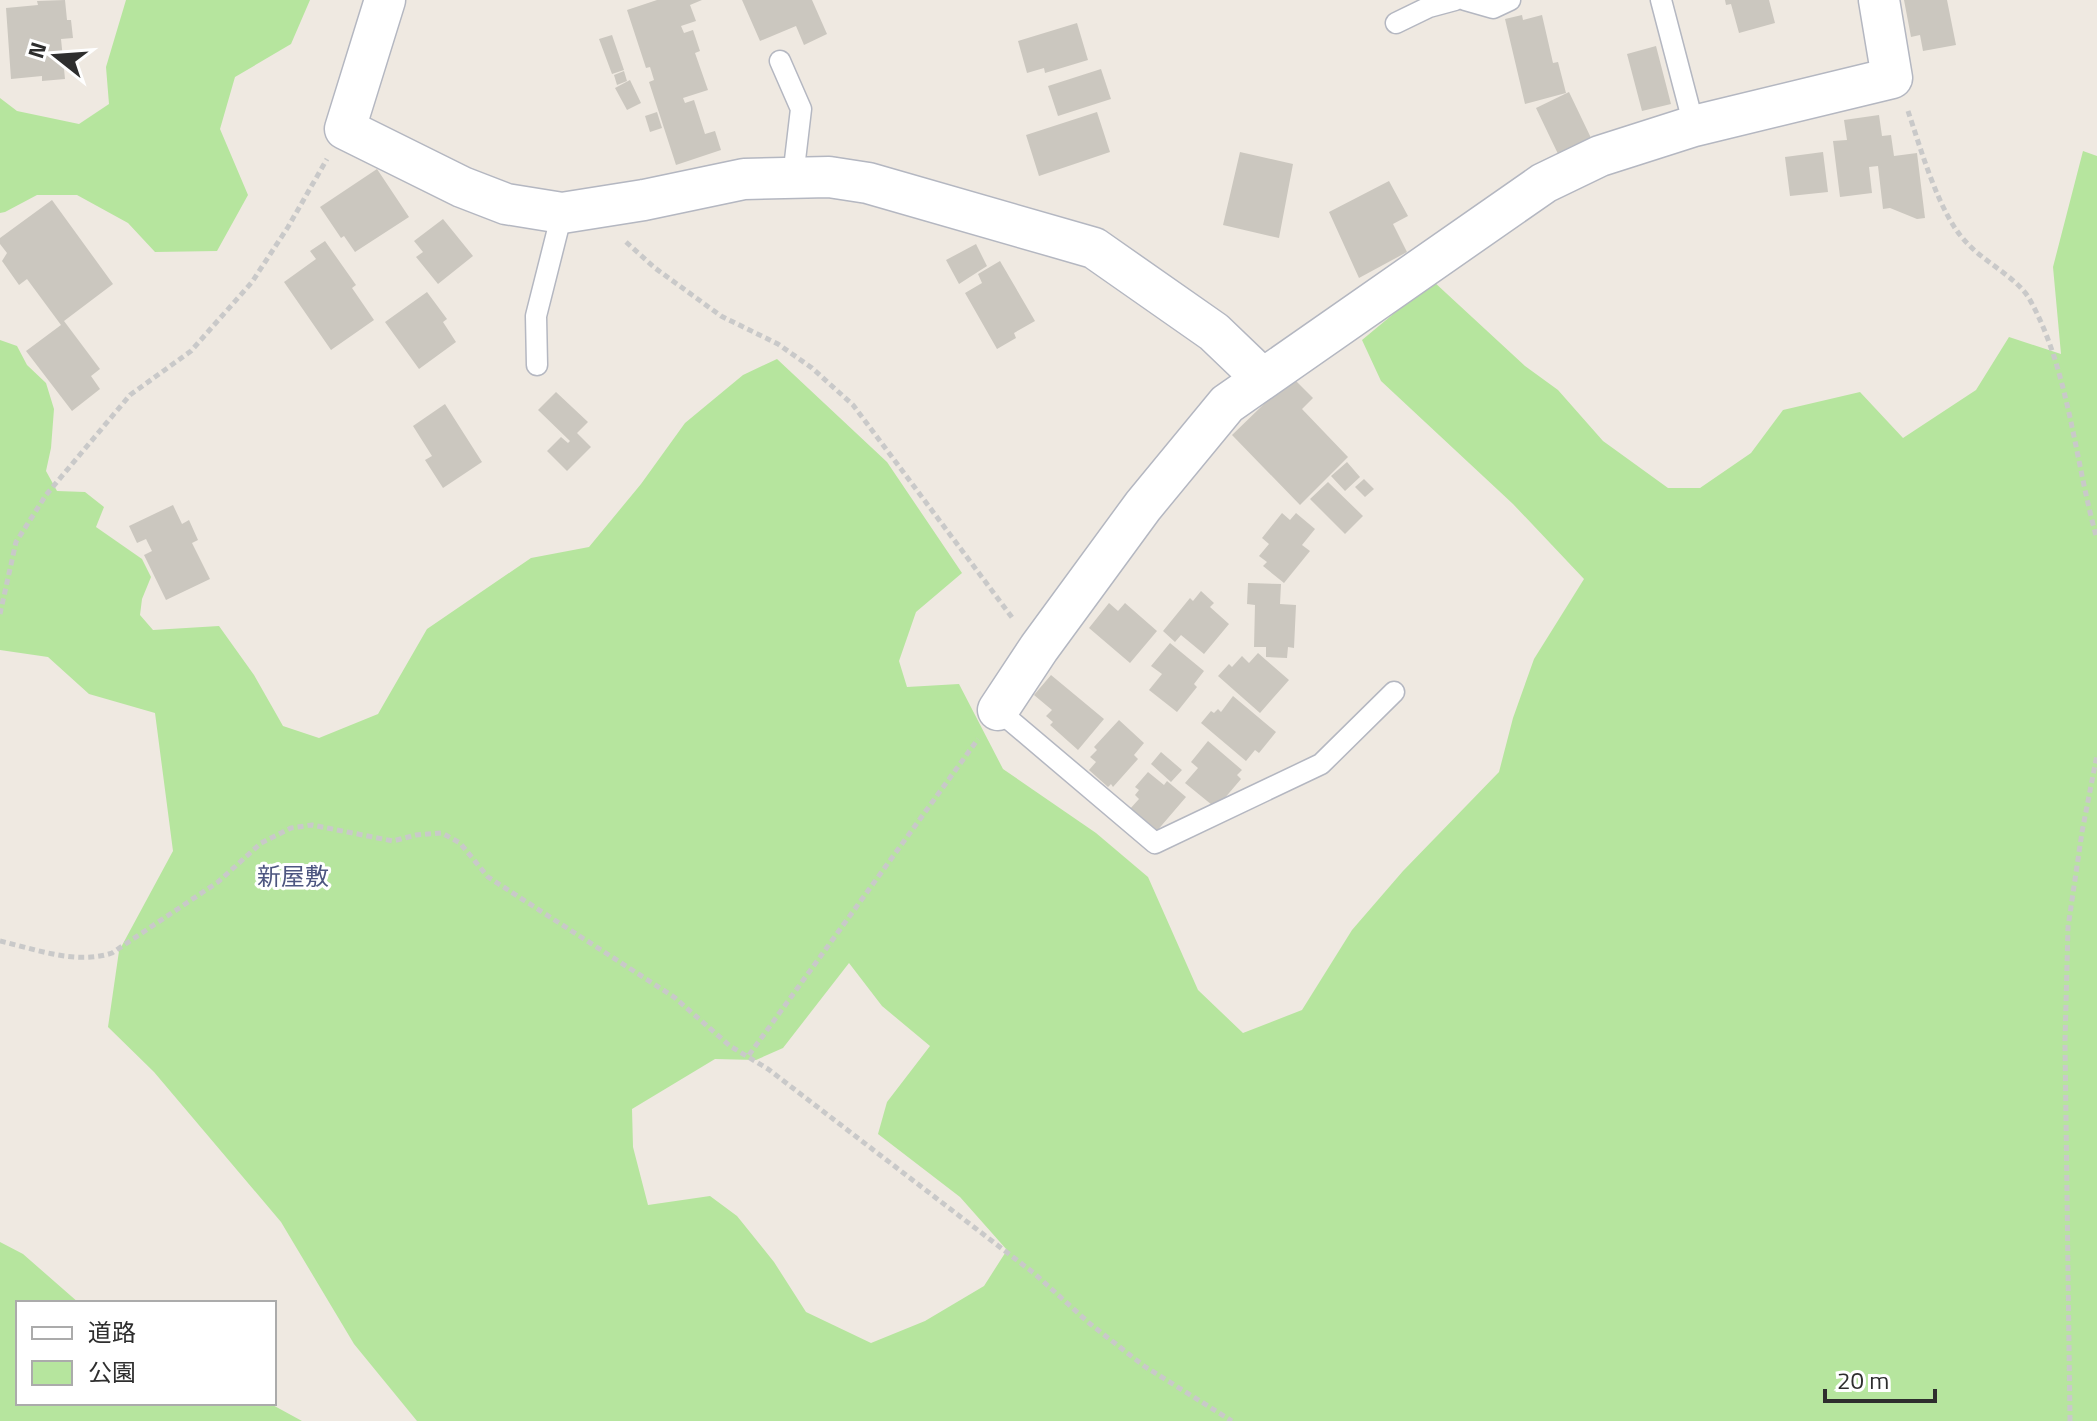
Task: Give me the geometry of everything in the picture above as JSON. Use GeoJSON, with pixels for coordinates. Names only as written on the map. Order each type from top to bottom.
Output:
{"type":"FeatureCollection","features":[{"type":"Feature","properties":{"kind":"street"},"geometry":{"type":"LineString","coordinates":[[385,0],[345,129],[462,187],[506,204],[571,211],[644,200],[744,179],[829,177],[868,183],[1094,248],[1214,332],[1262,378]]}},
{"type":"Feature","properties":{"kind":"street"},"geometry":{"type":"LineString","coordinates":[[998,710],[1039,648],[1143,506],[1227,404],[1544,183],[1600,156],[1694,126],[1892,78],[1879,0]]}},
{"type":"Feature","properties":{"kind":"lane"},"geometry":{"type":"LineString","coordinates":[[1396,23],[1429,7],[1455,0]]}},
{"type":"Feature","properties":{"kind":"lane"},"geometry":{"type":"LineString","coordinates":[[1465,0],[1493,8],[1510,0]]}},
{"type":"Feature","properties":{"kind":"lane"},"geometry":{"type":"LineString","coordinates":[[1661,0],[1694,126]]}},
{"type":"Feature","properties":{"kind":"lane"},"geometry":{"type":"LineString","coordinates":[[780,61],[801,109],[793,177]]}},
{"type":"Feature","properties":{"kind":"lane"},"geometry":{"type":"LineString","coordinates":[[537,365],[536,316],[571,211]]}},
{"type":"Feature","properties":{"kind":"lane"},"geometry":{"type":"LineString","coordinates":[[998,710],[1155,843],[1321,764],[1394,692]]}},
{"type":"Feature","properties":{"kind":"path"},"geometry":{"type":"LineString","coordinates":[[1892,78],[1903,94],[1943,209],[1966,243],[2028,295],[2044,326],[2062,387],[2097,539]]}},
{"type":"Feature","properties":{"kind":"path"},"geometry":{"type":"LineString","coordinates":[[0,614],[3,579],[16,542],[46,495],[130,395],[191,351],[252,282],[345,129]]}},
{"type":"Feature","properties":{"kind":"path"},"geometry":{"type":"LineString","coordinates":[[571,211],[623,239],[655,268],[721,316],[778,344],[812,368],[853,405],[1005,611],[1039,648]]}},
{"type":"Feature","properties":{"kind":"path"},"geometry":{"type":"LineString","coordinates":[[749,1055],[931,807],[998,710]]}},
{"type":"Feature","properties":{"kind":"path"},"geometry":{"type":"LineString","coordinates":[[2070,1421],[2065,1042],[2068,927],[2097,755]]}},
{"type":"Feature","properties":{"kind":"path"},"geometry":{"type":"LineString","coordinates":[[0,941],[66,955],[95,958],[112,953],[218,882],[261,843],[291,828],[312,825],[393,841],[442,833],[460,843],[488,877],[674,997],[730,1046],[749,1055],[1035,1274],[1089,1323],[1144,1366],[1232,1421]]}},
{"type":"Feature","properties":{"kind":"green space"},"geometry":{"type":"Polygon","coordinates":[[[126,0],[310,0],[291,44],[235,77],[220,129],[248,195],[217,251],[155,252],[128,223],[77,195],[37,195],[0,213],[0,98],[17,111],[79,124],[109,104],[106,67],[126,0]]]}},
{"type":"Feature","properties":{"kind":"green space"},"geometry":{"type":"Polygon","coordinates":[[[2083,151],[2097,156],[2097,1421],[417,1421],[354,1344],[281,1222],[154,1072],[108,1027],[119,951],[173,851],[155,713],[89,694],[48,657],[0,650],[0,340],[17,346],[27,365],[46,383],[54,409],[46,471],[57,491],[85,492],[104,507],[96,527],[142,559],[151,577],[142,599],[140,615],[153,630],[219,626],[254,675],[283,726],[319,738],[378,714],[427,629],[531,558],[589,547],[641,484],[685,423],[743,375],[777,359],[887,462],[962,573],[916,612],[899,661],[907,687],[959,684],[1003,769],[1096,833],[1148,877],[1198,990],[1243,1033],[1302,1010],[1352,930],[1403,871],[1499,772],[1513,718],[1534,659],[1584,579],[1513,504],[1381,381],[1362,340],[1433,281],[1525,366],[1558,390],[1603,441],[1668,488],[1700,488],[1751,453],[1783,410],[1860,392],[1903,438],[1976,390],[2009,337],[2061,354],[2053,267],[2083,151]],[[849,963],[783,1048],[756,1060],[715,1059],[632,1109],[633,1147],[648,1205],[710,1196],[737,1216],[774,1262],[806,1312],[871,1343],[925,1321],[984,1286],[1007,1250],[960,1197],[878,1134],[887,1102],[930,1046],[882,1006],[849,963]]]}},
{"type":"Feature","properties":{"kind":"green space"},"geometry":{"type":"Polygon","coordinates":[[[0,1242],[23,1254],[77,1301],[16,1301],[16,1405],[273,1405],[302,1421],[0,1421],[0,1242]]]}},
{"type":"Feature","properties":{"kind":"building"},"geometry":{"type":"Polygon","coordinates":[[[65,0],[73,38],[61,39],[65,79],[42,81],[42,76],[11,79],[6,8],[38,5],[37,1],[65,0]]]}},
{"type":"Feature","properties":{"kind":"building"},"geometry":{"type":"Polygon","coordinates":[[[657,0],[702,0],[690,5],[696,21],[681,26],[684,33],[693,30],[700,51],[695,53],[708,90],[683,98],[685,103],[694,100],[705,134],[715,131],[721,150],[676,165],[649,82],[654,80],[650,67],[646,68],[627,10],[657,0]]]}},
{"type":"Feature","properties":{"kind":"building"},"geometry":{"type":"Polygon","coordinates":[[[742,0],[812,0],[827,34],[804,45],[796,26],[760,41],[742,0]]]}},
{"type":"Feature","properties":{"kind":"building"},"geometry":{"type":"Polygon","coordinates":[[[1725,0],[1769,0],[1775,23],[1739,33],[1731,4],[1726,5],[1725,0]]]}},
{"type":"Feature","properties":{"kind":"building"},"geometry":{"type":"Polygon","coordinates":[[[1904,0],[1947,0],[1956,45],[1923,51],[1920,35],[1911,37],[1904,0]]]}},
{"type":"Feature","properties":{"kind":"building"},"geometry":{"type":"Polygon","coordinates":[[[1522,15],[1523,20],[1542,15],[1553,63],[1558,62],[1566,93],[1525,104],[1505,19],[1522,15]]]}},
{"type":"Feature","properties":{"kind":"building"},"geometry":{"type":"Polygon","coordinates":[[[1077,23],[1088,60],[1045,73],[1044,68],[1027,73],[1018,41],[1077,23]]]}},
{"type":"Feature","properties":{"kind":"building"},"geometry":{"type":"Polygon","coordinates":[[[612,35],[624,70],[612,74],[599,39],[612,35]]]}},
{"type":"Feature","properties":{"kind":"building"},"geometry":{"type":"Polygon","coordinates":[[[1656,46],[1671,104],[1642,111],[1627,54],[1656,46]]]}},
{"type":"Feature","properties":{"kind":"building"},"geometry":{"type":"Polygon","coordinates":[[[1101,69],[1111,99],[1058,116],[1048,86],[1101,69]]]}},
{"type":"Feature","properties":{"kind":"building"},"geometry":{"type":"Polygon","coordinates":[[[624,71],[627,81],[617,85],[614,75],[624,71]]]}},
{"type":"Feature","properties":{"kind":"building"},"geometry":{"type":"Polygon","coordinates":[[[630,80],[641,103],[627,110],[615,88],[630,80]]]}},
{"type":"Feature","properties":{"kind":"building"},"geometry":{"type":"Polygon","coordinates":[[[1569,92],[1592,140],[1559,156],[1536,108],[1569,92]]]}},
{"type":"Feature","properties":{"kind":"building"},"geometry":{"type":"Polygon","coordinates":[[[657,112],[662,128],[650,132],[645,116],[657,112]]]}},
{"type":"Feature","properties":{"kind":"building"},"geometry":{"type":"Polygon","coordinates":[[[1097,112],[1110,152],[1039,176],[1026,135],[1097,112]]]}},
{"type":"Feature","properties":{"kind":"building"},"geometry":{"type":"Polygon","coordinates":[[[1879,115],[1882,136],[1891,135],[1894,156],[1917,153],[1925,218],[1917,219],[1890,208],[1883,209],[1878,166],[1869,167],[1872,193],[1840,197],[1833,141],[1847,140],[1844,120],[1879,115]]]}},
{"type":"Feature","properties":{"kind":"building"},"geometry":{"type":"Polygon","coordinates":[[[1240,152],[1293,164],[1279,238],[1223,225],[1240,152]]]}},
{"type":"Feature","properties":{"kind":"building"},"geometry":{"type":"Polygon","coordinates":[[[1823,152],[1828,192],[1790,196],[1785,157],[1823,152]]]}},
{"type":"Feature","properties":{"kind":"building"},"geometry":{"type":"Polygon","coordinates":[[[377,169],[409,217],[355,252],[344,236],[341,238],[320,207],[377,169]]]}},
{"type":"Feature","properties":{"kind":"building"},"geometry":{"type":"Polygon","coordinates":[[[1389,181],[1408,216],[1393,224],[1407,252],[1359,278],[1329,212],[1389,181]]]}},
{"type":"Feature","properties":{"kind":"building"},"geometry":{"type":"Polygon","coordinates":[[[52,200],[113,284],[64,321],[100,369],[91,376],[100,389],[72,411],[26,351],[61,325],[27,279],[19,285],[2,261],[7,253],[0,244],[0,238],[52,200]]]}},
{"type":"Feature","properties":{"kind":"building"},"geometry":{"type":"Polygon","coordinates":[[[443,219],[473,256],[438,284],[416,257],[423,252],[414,241],[443,219]]]}},
{"type":"Feature","properties":{"kind":"building"},"geometry":{"type":"Polygon","coordinates":[[[325,241],[356,285],[352,288],[374,320],[331,350],[284,282],[316,259],[310,251],[325,241]]]}},
{"type":"Feature","properties":{"kind":"building"},"geometry":{"type":"Polygon","coordinates":[[[976,244],[987,266],[959,284],[946,260],[976,244]]]}},
{"type":"Feature","properties":{"kind":"building"},"geometry":{"type":"Polygon","coordinates":[[[1000,261],[1035,321],[1014,333],[1016,338],[997,349],[965,293],[982,283],[978,274],[1000,261]]]}},
{"type":"Feature","properties":{"kind":"building"},"geometry":{"type":"Polygon","coordinates":[[[427,292],[447,319],[443,322],[456,342],[419,369],[385,322],[427,292]]]}},
{"type":"Feature","properties":{"kind":"building"},"geometry":{"type":"Polygon","coordinates":[[[1292,377],[1313,398],[1302,409],[1348,457],[1300,505],[1232,435],[1292,377]]]}},
{"type":"Feature","properties":{"kind":"building"},"geometry":{"type":"Polygon","coordinates":[[[556,392],[588,422],[577,433],[591,447],[567,471],[547,451],[561,437],[568,443],[570,441],[538,410],[556,392]]]}},
{"type":"Feature","properties":{"kind":"building"},"geometry":{"type":"Polygon","coordinates":[[[445,404],[482,462],[443,488],[425,460],[432,456],[413,426],[445,404]]]}},
{"type":"Feature","properties":{"kind":"building"},"geometry":{"type":"Polygon","coordinates":[[[1347,462],[1360,477],[1345,491],[1331,476],[1347,462]]]}},
{"type":"Feature","properties":{"kind":"building"},"geometry":{"type":"Polygon","coordinates":[[[1364,479],[1374,489],[1365,497],[1355,487],[1364,479]]]}},
{"type":"Feature","properties":{"kind":"building"},"geometry":{"type":"Polygon","coordinates":[[[1328,482],[1363,516],[1345,534],[1310,499],[1328,482]]]}},
{"type":"Feature","properties":{"kind":"building"},"geometry":{"type":"Polygon","coordinates":[[[173,505],[182,524],[189,520],[198,540],[192,543],[210,579],[166,600],[144,555],[152,551],[146,539],[137,543],[129,526],[173,505]]]}},
{"type":"Feature","properties":{"kind":"building"},"geometry":{"type":"Polygon","coordinates":[[[1282,513],[1290,520],[1296,513],[1315,529],[1302,545],[1310,551],[1284,583],[1263,566],[1267,562],[1259,556],[1269,544],[1262,538],[1282,513]]]}},
{"type":"Feature","properties":{"kind":"building"},"geometry":{"type":"Polygon","coordinates":[[[1248,583],[1281,584],[1280,604],[1296,605],[1294,648],[1288,647],[1287,658],[1266,657],[1266,647],[1254,647],[1255,605],[1247,604],[1248,583]]]}},
{"type":"Feature","properties":{"kind":"building"},"geometry":{"type":"Polygon","coordinates":[[[1201,591],[1214,603],[1210,607],[1229,624],[1204,654],[1181,635],[1175,642],[1163,631],[1190,598],[1193,601],[1201,591]]]}},
{"type":"Feature","properties":{"kind":"building"},"geometry":{"type":"Polygon","coordinates":[[[1109,603],[1118,611],[1125,603],[1157,631],[1130,663],[1089,628],[1109,603]]]}},
{"type":"Feature","properties":{"kind":"building"},"geometry":{"type":"Polygon","coordinates":[[[1170,643],[1204,671],[1194,684],[1197,687],[1177,712],[1149,690],[1162,674],[1151,666],[1170,643]]]}},
{"type":"Feature","properties":{"kind":"building"},"geometry":{"type":"Polygon","coordinates":[[[1258,653],[1289,680],[1260,713],[1218,676],[1242,656],[1249,663],[1258,653]]]}},
{"type":"Feature","properties":{"kind":"building"},"geometry":{"type":"Polygon","coordinates":[[[1051,675],[1104,719],[1078,750],[1050,725],[1053,722],[1046,716],[1052,710],[1034,695],[1051,675]]]}},
{"type":"Feature","properties":{"kind":"building"},"geometry":{"type":"Polygon","coordinates":[[[1233,696],[1276,732],[1259,753],[1255,750],[1246,761],[1201,723],[1211,711],[1214,713],[1218,709],[1221,712],[1233,696]]]}},
{"type":"Feature","properties":{"kind":"building"},"geometry":{"type":"Polygon","coordinates":[[[1119,720],[1144,743],[1134,755],[1138,759],[1113,787],[1111,784],[1108,787],[1089,770],[1096,762],[1090,757],[1097,750],[1094,747],[1119,720]]]}},
{"type":"Feature","properties":{"kind":"building"},"geometry":{"type":"Polygon","coordinates":[[[1208,741],[1242,770],[1237,775],[1241,779],[1218,806],[1212,805],[1185,783],[1198,768],[1191,762],[1208,741]]]}},
{"type":"Feature","properties":{"kind":"building"},"geometry":{"type":"Polygon","coordinates":[[[1161,752],[1182,770],[1171,782],[1151,764],[1161,752]]]}},
{"type":"Feature","properties":{"kind":"building"},"geometry":{"type":"Polygon","coordinates":[[[1148,772],[1164,785],[1167,781],[1186,797],[1156,832],[1129,810],[1139,799],[1135,795],[1139,790],[1135,787],[1148,772]]]}},
{"type":"Feature","properties":{"kind":"district","name":"新屋敷"},"geometry":{"type":"Point","coordinates":[293,877]}}]}
